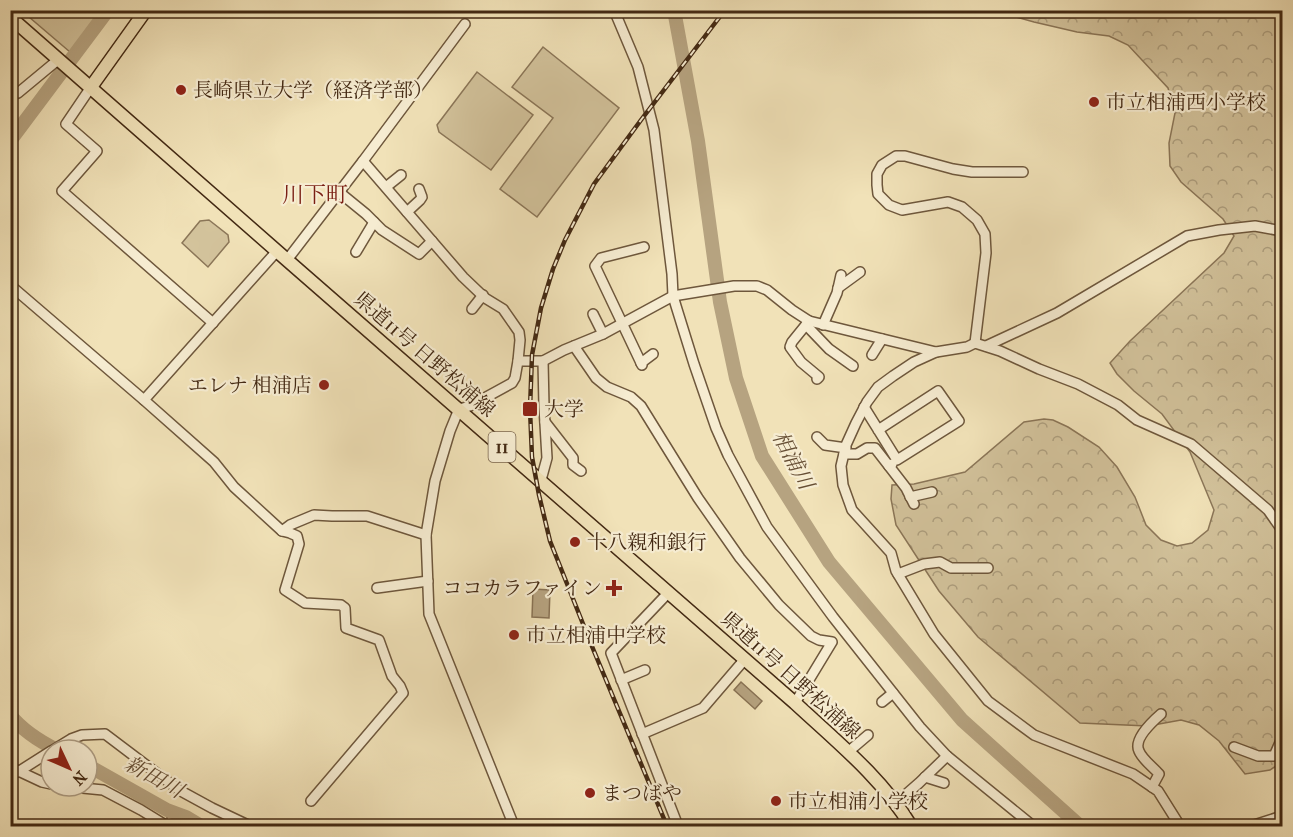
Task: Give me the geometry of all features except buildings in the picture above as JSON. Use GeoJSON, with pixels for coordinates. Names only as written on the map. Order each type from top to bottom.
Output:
{"type":"FeatureCollection","features":[{"type":"Feature","properties":{"kind":"main road"},"geometry":{"type":"LineString","coordinates":[[86,83],[146,10]]}},
{"type":"Feature","properties":{"kind":"main road","name":"県道11号 日野松浦線"},"geometry":{"type":"LineString","coordinates":[[10,17],[795,703],[861,764],[896,804],[911,826]]}},
{"type":"Feature","properties":{"kind":"street"},"geometry":{"type":"LineString","coordinates":[[614,10],[638,67],[654,130],[676,295],[694,364],[728,455],[767,527],[920,727],[947,756],[1033,826]]}},
{"type":"Feature","properties":{"kind":"street"},"geometry":{"type":"LineString","coordinates":[[287,260],[465,24]]}},
{"type":"Feature","properties":{"kind":"street"},"geometry":{"type":"LineString","coordinates":[[10,88],[18,93],[60,60]]}},
{"type":"Feature","properties":{"kind":"street"},"geometry":{"type":"LineString","coordinates":[[86,83],[66,124],[96,151],[62,191],[213,323]]}},
{"type":"Feature","properties":{"kind":"street"},"geometry":{"type":"LineString","coordinates":[[975,343],[986,254],[985,234],[977,220],[962,207],[948,202],[902,210],[889,205],[878,194],[877,174],[882,165],[896,156],[905,156],[963,171],[1023,172]]}},
{"type":"Feature","properties":{"kind":"street"},"geometry":{"type":"LineString","coordinates":[[363,161],[463,277],[483,296],[503,309],[519,332],[518,361],[513,383],[470,406],[459,409],[435,481],[426,536],[429,614],[514,826]]}},
{"type":"Feature","properties":{"kind":"street"},"geometry":{"type":"LineString","coordinates":[[386,187],[401,176]]}},
{"type":"Feature","properties":{"kind":"street"},"geometry":{"type":"LineString","coordinates":[[407,212],[422,197],[419,189]]}},
{"type":"Feature","properties":{"kind":"street"},"geometry":{"type":"LineString","coordinates":[[339,192],[382,230],[419,254],[432,241]]}},
{"type":"Feature","properties":{"kind":"street"},"geometry":{"type":"LineString","coordinates":[[356,252],[374,222]]}},
{"type":"Feature","properties":{"kind":"street"},"geometry":{"type":"LineString","coordinates":[[986,346],[1057,313],[1187,236],[1255,226],[1282,231]]}},
{"type":"Feature","properties":{"kind":"street"},"geometry":{"type":"LineString","coordinates":[[644,247],[601,258],[595,266],[641,364],[653,354]]}},
{"type":"Feature","properties":{"kind":"street"},"geometry":{"type":"LineString","coordinates":[[144,400],[277,251]]}},
{"type":"Feature","properties":{"kind":"street"},"geometry":{"type":"LineString","coordinates":[[838,288],[860,272]]}},
{"type":"Feature","properties":{"kind":"street"},"geometry":{"type":"LineString","coordinates":[[823,325],[841,275]]}},
{"type":"Feature","properties":{"kind":"street"},"geometry":{"type":"LineString","coordinates":[[10,285],[214,462],[234,487],[282,531],[297,536],[299,544],[285,590],[306,603],[340,605],[345,608],[346,628],[379,640],[392,676],[400,686],[402,693],[311,801]]}},
{"type":"Feature","properties":{"kind":"street"},"geometry":{"type":"LineString","coordinates":[[518,361],[543,361],[603,334],[676,295],[734,286],[757,286],[767,290],[792,310],[807,323],[829,350],[853,366]]}},
{"type":"Feature","properties":{"kind":"street"},"geometry":{"type":"LineString","coordinates":[[472,309],[483,296]]}},
{"type":"Feature","properties":{"kind":"street"},"geometry":{"type":"LineString","coordinates":[[593,314],[603,334]]}},
{"type":"Feature","properties":{"kind":"street"},"geometry":{"type":"LineString","coordinates":[[807,323],[936,352]]}},
{"type":"Feature","properties":{"kind":"street"},"geometry":{"type":"LineString","coordinates":[[807,323],[790,347],[801,362],[819,377],[817,379]]}},
{"type":"Feature","properties":{"kind":"street"},"geometry":{"type":"LineString","coordinates":[[872,355],[882,339]]}},
{"type":"Feature","properties":{"kind":"street"},"geometry":{"type":"LineString","coordinates":[[1180,826],[1158,792],[1133,774],[1034,735],[988,702],[934,634],[898,574],[891,553],[852,510],[843,485],[841,466],[845,451],[864,407],[878,387],[914,363],[936,352],[967,348],[975,343],[1000,351],[1078,384],[1118,405],[1137,420],[1191,444],[1268,510],[1282,530]]}},
{"type":"Feature","properties":{"kind":"street"},"geometry":{"type":"LineString","coordinates":[[574,346],[596,378],[607,387],[631,397],[641,406],[698,498],[740,558],[779,605],[811,636],[819,640],[852,641]]}},
{"type":"Feature","properties":{"kind":"street"},"geometry":{"type":"LineString","coordinates":[[541,480],[547,459],[543,361]]}},
{"type":"Feature","properties":{"kind":"street"},"geometry":{"type":"LineString","coordinates":[[878,430],[938,391],[959,421],[893,463]]}},
{"type":"Feature","properties":{"kind":"street"},"geometry":{"type":"LineString","coordinates":[[864,407],[878,430],[912,501],[932,492]]}},
{"type":"Feature","properties":{"kind":"street"},"geometry":{"type":"LineString","coordinates":[[545,422],[573,458],[573,465],[580,471]]}},
{"type":"Feature","properties":{"kind":"street"},"geometry":{"type":"LineString","coordinates":[[822,445],[856,454],[867,448],[875,448],[893,463]]}},
{"type":"Feature","properties":{"kind":"street"},"geometry":{"type":"LineString","coordinates":[[282,531],[314,515],[367,516],[426,536]]}},
{"type":"Feature","properties":{"kind":"street"},"geometry":{"type":"LineString","coordinates":[[898,574],[924,564],[940,562],[951,568],[988,568]]}},
{"type":"Feature","properties":{"kind":"street"},"geometry":{"type":"LineString","coordinates":[[377,588],[428,581]]}},
{"type":"Feature","properties":{"kind":"street"},"geometry":{"type":"LineString","coordinates":[[669,592],[611,653],[678,826]]}},
{"type":"Feature","properties":{"kind":"street"},"geometry":{"type":"LineString","coordinates":[[795,703],[832,642]]}},
{"type":"Feature","properties":{"kind":"street"},"geometry":{"type":"LineString","coordinates":[[642,734],[702,708],[745,659]]}},
{"type":"Feature","properties":{"kind":"street"},"geometry":{"type":"LineString","coordinates":[[621,681],[645,670]]}},
{"type":"Feature","properties":{"kind":"street"},"geometry":{"type":"LineString","coordinates":[[882,702],[893,693]]}},
{"type":"Feature","properties":{"kind":"street"},"geometry":{"type":"LineString","coordinates":[[1152,787],[1159,774],[1139,752],[1138,746],[1146,729],[1161,714]]}},
{"type":"Feature","properties":{"kind":"street"},"geometry":{"type":"LineString","coordinates":[[74,738],[82,735],[105,734],[179,790],[250,826]]}},
{"type":"Feature","properties":{"kind":"street"},"geometry":{"type":"LineString","coordinates":[[848,752],[868,735]]}},
{"type":"Feature","properties":{"kind":"street"},"geometry":{"type":"LineString","coordinates":[[1234,747],[1258,756],[1274,756],[1282,738]]}},
{"type":"Feature","properties":{"kind":"street"},"geometry":{"type":"LineString","coordinates":[[896,804],[947,756]]}},
{"type":"Feature","properties":{"kind":"street"},"geometry":{"type":"LineString","coordinates":[[14,769],[39,758]]}},
{"type":"Feature","properties":{"kind":"street"},"geometry":{"type":"LineString","coordinates":[[14,769],[39,782]]}},
{"type":"Feature","properties":{"kind":"street"},"geometry":{"type":"LineString","coordinates":[[925,777],[944,783]]}},
{"type":"Feature","properties":{"kind":"street"},"geometry":{"type":"LineString","coordinates":[[99,790],[104,790],[167,826]]}},
{"type":"Feature","properties":{"kind":"street"},"geometry":{"type":"LineString","coordinates":[[1251,826],[1282,816]]}},
{"type":"Feature","properties":{"kind":"green space"},"geometry":{"type":"Polygon","coordinates":[[[22,11],[102,11],[70,52],[22,11]]]}},
{"type":"Feature","properties":{"kind":"green space"},"geometry":{"type":"Polygon","coordinates":[[[995,11],[1282,11],[1282,762],[1270,770],[1245,774],[1219,741],[1199,725],[1181,720],[1148,726],[1080,723],[978,637],[939,591],[896,525],[891,499],[892,485],[914,484],[965,472],[1024,422],[1044,419],[1053,420],[1068,427],[1099,447],[1117,467],[1135,497],[1146,525],[1161,540],[1177,546],[1192,543],[1208,530],[1214,510],[1190,452],[1162,414],[1134,391],[1117,374],[1110,363],[1130,341],[1224,253],[1234,236],[1223,219],[1181,182],[1170,166],[1169,143],[1175,113],[1168,88],[1128,45],[1109,36],[1077,32],[995,11]]]}},
{"type":"Feature","properties":{"kind":"green space"},"geometry":{"type":"Polygon","coordinates":[[[543,47],[619,108],[537,217],[500,189],[553,118],[512,87],[543,47]]]}},
{"type":"Feature","properties":{"kind":"green space"},"geometry":{"type":"Polygon","coordinates":[[[477,72],[533,115],[491,170],[439,132],[437,125],[477,72]]]}},
{"type":"Feature","properties":{"kind":"green space"},"geometry":{"type":"Polygon","coordinates":[[[209,220],[228,235],[229,242],[208,267],[182,243],[200,221],[209,220]]]}},
{"type":"Feature","properties":{"kind":"shaded area"},"geometry":{"type":"Polygon","coordinates":[[[533,589],[550,590],[549,618],[532,617],[533,589]]]}},
{"type":"Feature","properties":{"kind":"shaded area"},"geometry":{"type":"Polygon","coordinates":[[[741,682],[762,701],[755,709],[734,690],[741,682]]]}},
{"type":"Feature","properties":{"kind":"waterway","name":"新田川"},"geometry":{"type":"LineString","coordinates":[[10,141],[108,10]]}},
{"type":"Feature","properties":{"kind":"waterway","name":"相浦川"},"geometry":{"type":"LineString","coordinates":[[674,10],[698,141],[720,302],[736,378],[762,456],[829,562],[962,720],[1080,826]]}},
{"type":"Feature","properties":{"kind":"waterway","name":"新田川"},"geometry":{"type":"LineString","coordinates":[[10,715],[20,726],[39,740]]}},
{"type":"Feature","properties":{"kind":"waterway","name":"新田川"},"geometry":{"type":"LineString","coordinates":[[99,772],[167,810],[201,826]]}},
{"type":"Feature","properties":{"kind":"waterway","name":"新田川"},"geometry":{"type":"LineString","coordinates":[[167,818],[171,811]]}},
{"type":"Feature","properties":{"kind":"railway"},"geometry":{"type":"LineString","coordinates":[[667,826],[550,541],[532,457],[530,409],[532,355],[541,308],[553,269],[594,184],[725,10]]}},
{"type":"Feature","properties":{"kind":"place","name":"長崎県立大学（経済学部）"},"geometry":{"type":"Point","coordinates":[181,90]}},
{"type":"Feature","properties":{"kind":"place","name":"市立相浦西小学校"},"geometry":{"type":"Point","coordinates":[1094,102]}},
{"type":"Feature","properties":{"kind":"place","name":"エレナ 相浦店"},"geometry":{"type":"Point","coordinates":[324,385]}},
{"type":"Feature","properties":{"kind":"place","name":"大学"},"geometry":{"type":"Point","coordinates":[530,409]}},
{"type":"Feature","properties":{"kind":"place","name":"十八親和銀行"},"geometry":{"type":"Point","coordinates":[575,542]}},
{"type":"Feature","properties":{"kind":"place","name":"ココカラファイン"},"geometry":{"type":"Point","coordinates":[614,588]}},
{"type":"Feature","properties":{"kind":"place","name":"市立相浦中学校"},"geometry":{"type":"Point","coordinates":[514,635]}},
{"type":"Feature","properties":{"kind":"place","name":"まつばや"},"geometry":{"type":"Point","coordinates":[590,793]}},
{"type":"Feature","properties":{"kind":"place","name":"市立相浦小学校"},"geometry":{"type":"Point","coordinates":[776,801]}},
{"type":"Feature","properties":{"kind":"district","name":"川下町"},"geometry":{"type":"Point","coordinates":[315,194]}}]}
